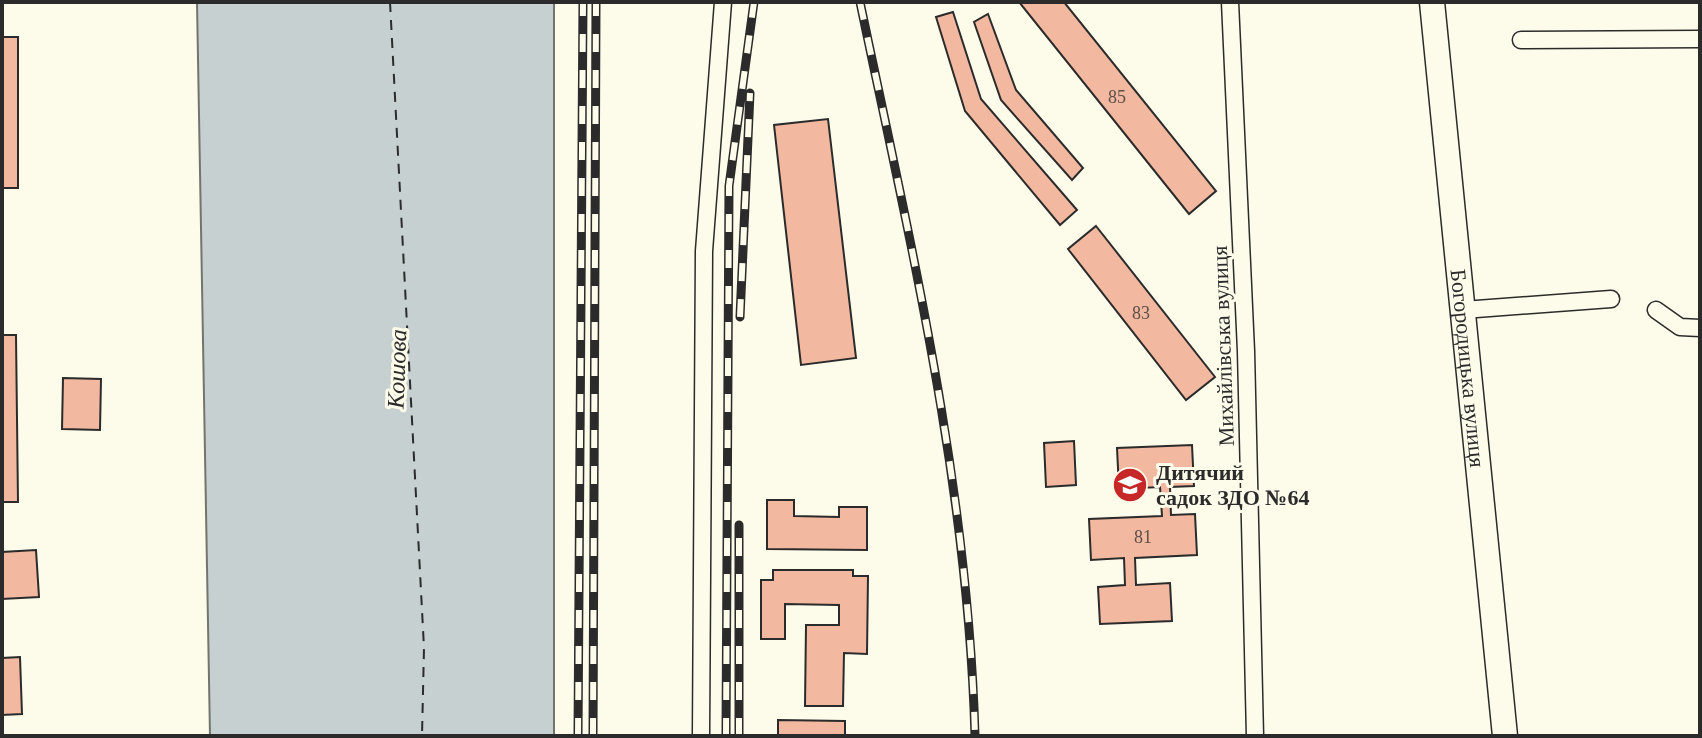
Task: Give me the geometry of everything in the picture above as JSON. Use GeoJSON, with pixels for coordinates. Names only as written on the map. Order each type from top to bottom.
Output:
{"type":"FeatureCollection","features":[{"type":"Feature","properties":{"kind":"street"},"geometry":{"type":"LineString","coordinates":[[701,736],[704,251],[723,2]]}},
{"type":"Feature","properties":{"kind":"street","name":"Михайлівська вулиця"},"geometry":{"type":"LineString","coordinates":[[1230,2],[1246,351],[1255,736]]}},
{"type":"Feature","properties":{"kind":"street","name":"Богородицька вулиця"},"geometry":{"type":"LineString","coordinates":[[1432,2],[1505,736]]}},
{"type":"Feature","properties":{"kind":"street"},"geometry":{"type":"LineString","coordinates":[[1521,40],[1700,39]]}},
{"type":"Feature","properties":{"kind":"street"},"geometry":{"type":"LineString","coordinates":[[1463,310],[1611,299]]}},
{"type":"Feature","properties":{"kind":"street"},"geometry":{"type":"LineString","coordinates":[[1656,310],[1680,327],[1700,328]]}},
{"type":"Feature","properties":{"kind":"water","name":"Кошова"},"geometry":{"type":"Polygon","coordinates":[[[197,2],[554,2],[554,736],[210,736],[197,2]]]}},
{"type":"Feature","properties":{"kind":"building"},"geometry":{"type":"Polygon","coordinates":[[[1019,2],[1064,2],[1216,191],[1189,214],[1019,2]]]}},
{"type":"Feature","properties":{"kind":"building"},"geometry":{"type":"Polygon","coordinates":[[[953,12],[981,99],[1077,210],[1060,225],[965,111],[936,17],[953,12]]]}},
{"type":"Feature","properties":{"kind":"building"},"geometry":{"type":"Polygon","coordinates":[[[988,14],[1016,90],[1083,168],[1072,180],[1001,100],[974,22],[988,14]]]}},
{"type":"Feature","properties":{"kind":"building"},"geometry":{"type":"Polygon","coordinates":[[[2,37],[18,37],[18,188],[2,188],[2,37]]]}},
{"type":"Feature","properties":{"kind":"building"},"geometry":{"type":"Polygon","coordinates":[[[828,119],[856,358],[801,365],[774,125],[828,119]]]}},
{"type":"Feature","properties":{"kind":"building"},"geometry":{"type":"Polygon","coordinates":[[[1096,226],[1215,377],[1186,400],[1068,249],[1096,226]]]}},
{"type":"Feature","properties":{"kind":"building"},"geometry":{"type":"Polygon","coordinates":[[[2,335],[16,335],[18,502],[2,502],[2,335]]]}},
{"type":"Feature","properties":{"kind":"building"},"geometry":{"type":"Polygon","coordinates":[[[63,378],[101,379],[100,430],[62,429],[63,378]]]}},
{"type":"Feature","properties":{"kind":"building"},"geometry":{"type":"Polygon","coordinates":[[[1074,441],[1076,485],[1046,487],[1044,443],[1074,441]]]}},
{"type":"Feature","properties":{"kind":"building"},"geometry":{"type":"Polygon","coordinates":[[[1192,445],[1194,486],[1170,487],[1171,515],[1195,514],[1197,555],[1135,558],[1136,585],[1170,583],[1172,621],[1100,624],[1098,587],[1125,585],[1124,558],[1091,560],[1089,519],[1162,516],[1160,487],[1119,489],[1117,448],[1192,445]]]}},
{"type":"Feature","properties":{"kind":"building"},"geometry":{"type":"Polygon","coordinates":[[[767,500],[794,500],[794,516],[839,517],[839,507],[867,507],[867,550],[767,549],[767,500]]]}},
{"type":"Feature","properties":{"kind":"building"},"geometry":{"type":"Polygon","coordinates":[[[36,550],[39,597],[2,599],[2,552],[36,550]]]}},
{"type":"Feature","properties":{"kind":"building"},"geometry":{"type":"Polygon","coordinates":[[[773,570],[853,570],[853,576],[868,576],[867,654],[844,653],[843,706],[805,706],[806,625],[839,625],[839,605],[785,604],[785,639],[761,639],[761,580],[773,580],[773,570]]]}},
{"type":"Feature","properties":{"kind":"building"},"geometry":{"type":"Polygon","coordinates":[[[20,657],[22,714],[2,715],[2,658],[20,657]]]}},
{"type":"Feature","properties":{"kind":"building"},"geometry":{"type":"Polygon","coordinates":[[[778,720],[845,721],[845,736],[778,736],[778,720]]]}},
{"type":"Feature","properties":{"kind":"ferry route"},"geometry":{"type":"LineString","coordinates":[[390,2],[424,648],[422,736]]}},
{"type":"Feature","properties":{"kind":"railway"},"geometry":{"type":"LineString","coordinates":[[578,736],[583,2]]}},
{"type":"Feature","properties":{"kind":"railway"},"geometry":{"type":"LineString","coordinates":[[593,736],[596,2]]}},
{"type":"Feature","properties":{"kind":"railway"},"geometry":{"type":"LineString","coordinates":[[726,736],[729,186],[754,2]]}},
{"type":"Feature","properties":{"kind":"railway"},"geometry":{"type":"LineString","coordinates":[[860,2],[917,275],[949,458],[970,642],[975,736]]}},
{"type":"Feature","properties":{"kind":"railway"},"geometry":{"type":"LineString","coordinates":[[740,317],[750,93]]}},
{"type":"Feature","properties":{"kind":"railway"},"geometry":{"type":"LineString","coordinates":[[739,525],[739,736]]}},
{"type":"Feature","properties":{"kind":"place","name":"Дитячий садок ЗДО №64"},"geometry":{"type":"Point","coordinates":[1130,485]}}]}
